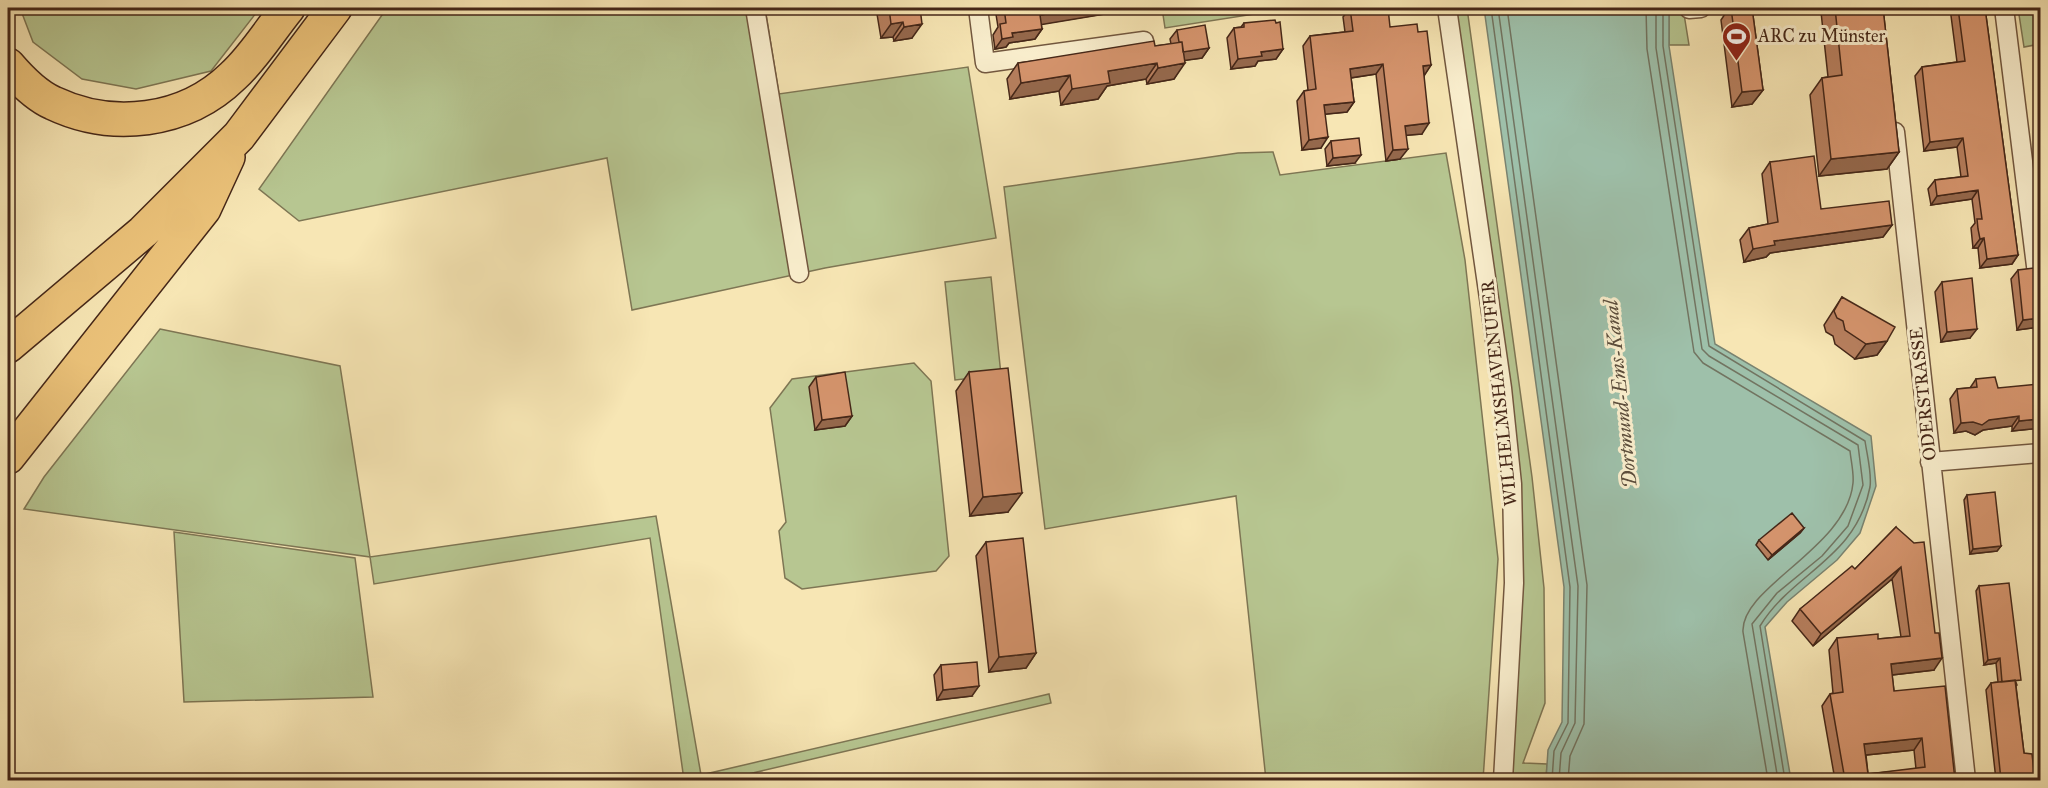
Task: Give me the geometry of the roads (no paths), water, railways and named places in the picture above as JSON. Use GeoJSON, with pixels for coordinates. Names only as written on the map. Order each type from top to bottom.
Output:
{"type":"FeatureCollection","features":[{"type":"Feature","properties":{"kind":"highway"},"geometry":{"type":"LineString","coordinates":[[8,65],[22,81],[51,103],[86,116],[145,119],[171,113],[201,101],[233,76],[288,8]]}},
{"type":"Feature","properties":{"kind":"highway"},"geometry":{"type":"LineString","coordinates":[[8,346],[143,232],[239,136],[335,8]]}},
{"type":"Feature","properties":{"kind":"highway"},"geometry":{"type":"LineString","coordinates":[[8,457],[204,208],[239,136]]}},
{"type":"Feature","properties":{"kind":"street"},"geometry":{"type":"LineString","coordinates":[[755,8],[799,273]]}},
{"type":"Feature","properties":{"kind":"street"},"geometry":{"type":"LineString","coordinates":[[978,8],[985,63],[1144,40]]}},
{"type":"Feature","properties":{"kind":"street","name":"WILHELMSHAVENUFER"},"geometry":{"type":"LineString","coordinates":[[1447,8],[1502,388],[1512,484],[1514,583],[1503,780]]}},
{"type":"Feature","properties":{"kind":"street"},"geometry":{"type":"LineString","coordinates":[[2004,8],[2037,274]]}},
{"type":"Feature","properties":{"kind":"street","name":"ODERSTRASSE"},"geometry":{"type":"LineString","coordinates":[[1893,112],[1966,780]]}},
{"type":"Feature","properties":{"kind":"street"},"geometry":{"type":"LineString","coordinates":[[1930,462],[2040,453]]}},
{"type":"Feature","properties":{"kind":"water","name":"Dortmund-Ems-Kanal"},"geometry":{"type":"Polygon","coordinates":[[[1484,8],[1669,8],[1669,46],[1715,344],[1871,436],[1876,486],[1860,533],[1837,560],[1787,602],[1765,627],[1791,780],[1546,780],[1548,750],[1562,722],[1564,587],[1484,8]]]}},
{"type":"Feature","properties":{"kind":"place","name":"ARC zu Münster"},"geometry":{"type":"Point","coordinates":[1737,62]}}]}
